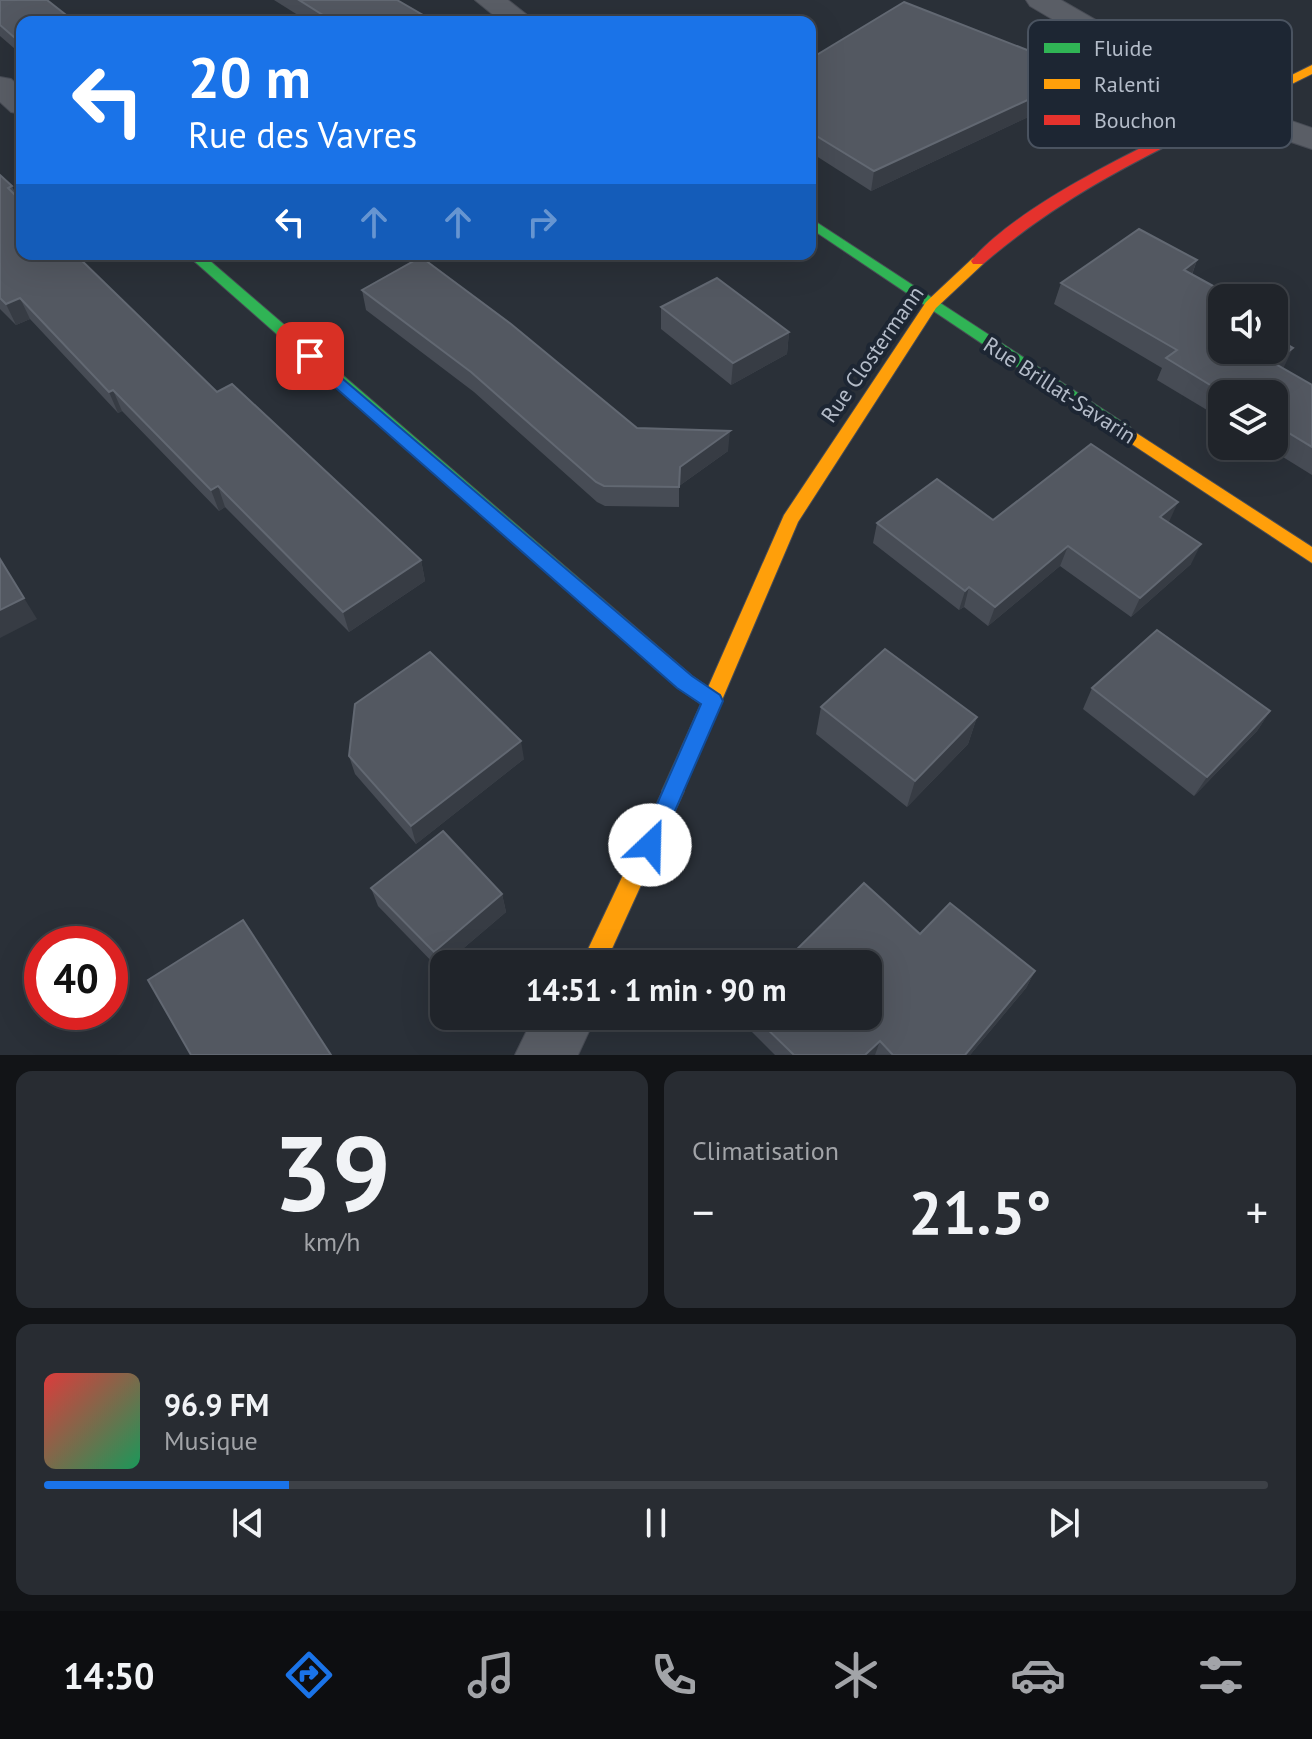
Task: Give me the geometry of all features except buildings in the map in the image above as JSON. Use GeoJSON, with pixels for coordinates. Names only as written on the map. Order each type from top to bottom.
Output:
{"type":"FeatureCollection","features":[{"type":"Feature","properties":{"kind":"street"},"geometry":{"type":"LineString","coordinates":[[489,0],[512,16]]}},
{"type":"Feature","properties":{"kind":"street"},"geometry":{"type":"LineString","coordinates":[[1040,0],[1074,20]]}},
{"type":"Feature","properties":{"kind":"street","name":"Rue Clostermann"},"geometry":{"type":"LineString","coordinates":[[1292,79],[1312,69]]}},
{"type":"Feature","properties":{"kind":"street"},"geometry":{"type":"LineString","coordinates":[[0,86],[16,100]]}},
{"type":"Feature","properties":{"kind":"street"},"geometry":{"type":"LineString","coordinates":[[1292,132],[1312,139]]}},
{"type":"Feature","properties":{"kind":"street","name":"Rue Clostermann"},"geometry":{"type":"LineString","coordinates":[[600,950],[637,874],[790,520],[931,305],[1007,234],[1121,162],[1151,148]]}},
{"type":"Feature","properties":{"kind":"street","name":"Rue Brillat-Savarin"},"geometry":{"type":"LineString","coordinates":[[816,226],[1312,556]]}},
{"type":"Feature","properties":{"kind":"street"},"geometry":{"type":"LineString","coordinates":[[200,260],[685,682],[712,701]]}},
{"type":"Feature","properties":{"kind":"traffic: fast"},"geometry":{"type":"LineString","coordinates":[[816,226],[1124,431]]}},
{"type":"Feature","properties":{"kind":"traffic: fast"},"geometry":{"type":"LineString","coordinates":[[200,260],[685,682],[712,701],[673,791]]}},
{"type":"Feature","properties":{"kind":"traffic: slow"},"geometry":{"type":"LineString","coordinates":[[1292,79],[1312,69]]}},
{"type":"Feature","properties":{"kind":"traffic: slow"},"geometry":{"type":"LineString","coordinates":[[712,701],[790,520],[931,305],[978,261]]}},
{"type":"Feature","properties":{"kind":"traffic: slow"},"geometry":{"type":"LineString","coordinates":[[1124,431],[1312,556]]}},
{"type":"Feature","properties":{"kind":"traffic: slow"},"geometry":{"type":"LineString","coordinates":[[599,950],[673,791]]}},
{"type":"Feature","properties":{"kind":"traffic: jam"},"geometry":{"type":"LineString","coordinates":[[978,261],[1059,199],[1152,148]]}},
{"type":"Feature","properties":{"kind":"route"},"geometry":{"type":"LineString","coordinates":[[310,356],[685,682],[712,701],[650,845]]}}]}
